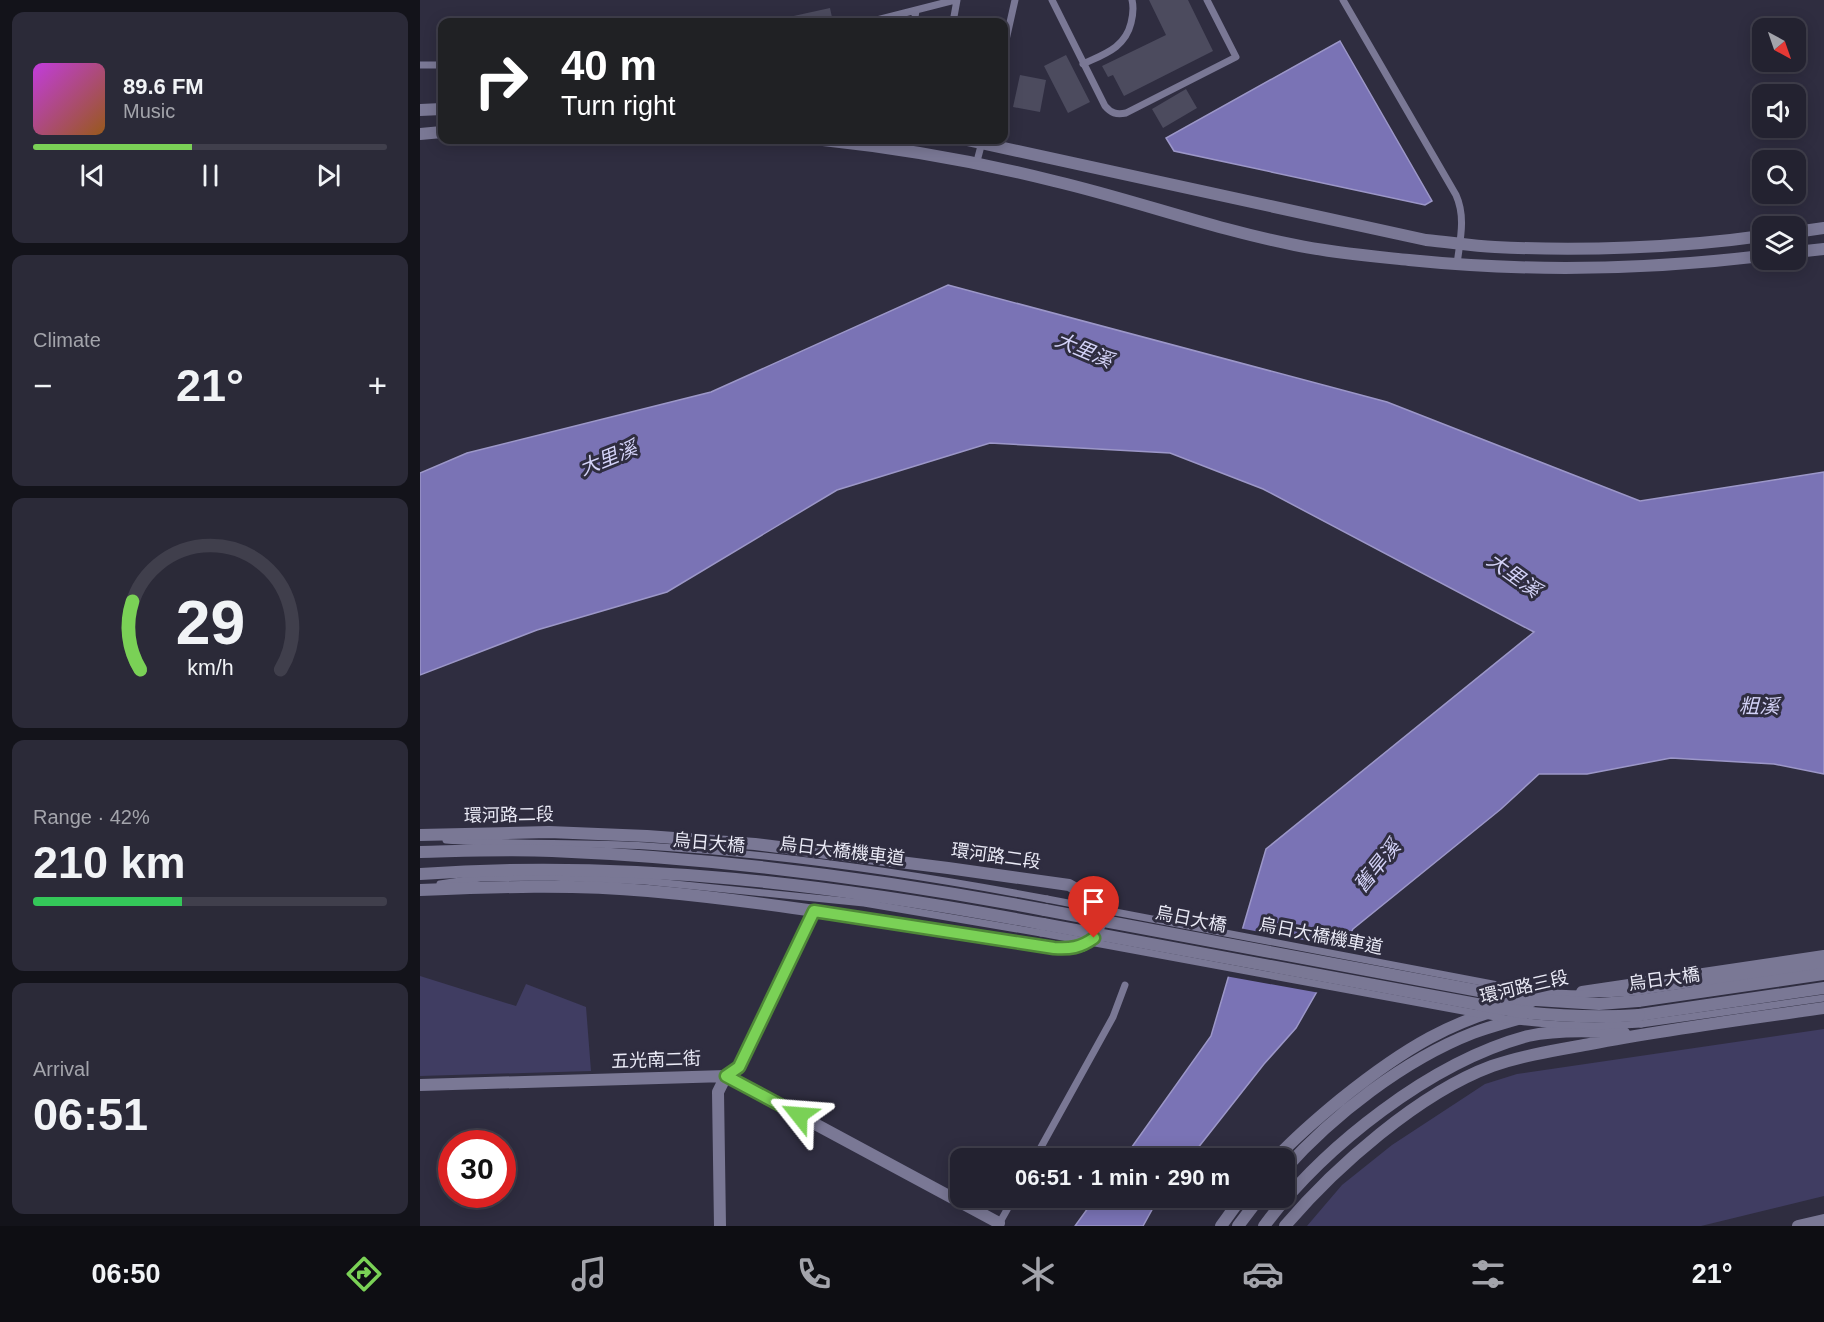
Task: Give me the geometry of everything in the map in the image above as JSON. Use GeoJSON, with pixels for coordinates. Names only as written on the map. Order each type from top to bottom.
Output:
{"type":"FeatureCollection","features":[{"type":"Feature","properties":{"kind":"street"},"geometry":{"type":"LineString","coordinates":[[420,110],[438,109]]}},
{"type":"Feature","properties":{"kind":"street"},"geometry":{"type":"LineString","coordinates":[[420,134],[438,132]]}},
{"type":"Feature","properties":{"kind":"street"},"geometry":{"type":"LineString","coordinates":[[847,144],[976,165],[1055,181],[1292,245],[1336,253],[1457,264],[1609,269],[1680,265],[1752,257]]}},
{"type":"Feature","properties":{"kind":"street"},"geometry":{"type":"LineString","coordinates":[[995,144],[1426,240],[1495,247],[1608,248],[1752,237]]}},
{"type":"Feature","properties":{"kind":"street"},"geometry":{"type":"LineString","coordinates":[[1806,231],[1824,228]]}},
{"type":"Feature","properties":{"kind":"street"},"geometry":{"type":"LineString","coordinates":[[1806,251],[1824,249]]}},
{"type":"Feature","properties":{"kind":"street","name":"環河路二段"},"geometry":{"type":"LineString","coordinates":[[420,836],[549,832],[647,836],[755,844],[937,866],[1069,885],[1094,899],[1099,910],[1100,924],[1094,938],[1082,946],[1070,949],[753,902],[635,890],[549,886],[420,888]]}},
{"type":"Feature","properties":{"kind":"street","name":"烏日大橋"},"geometry":{"type":"LineString","coordinates":[[549,851],[646,856],[945,886],[1522,999],[1558,1003],[1638,1002],[1824,974]]}},
{"type":"Feature","properties":{"kind":"street","name":"環河路二段"},"geometry":{"type":"LineString","coordinates":[[420,852],[549,851]]}},
{"type":"Feature","properties":{"kind":"street","name":"烏日大橋"},"geometry":{"type":"LineString","coordinates":[[420,874],[481,869],[549,868],[646,871],[754,880],[941,910],[1520,1012],[1562,1017],[1600,1018],[1639,1015],[1824,988]]}},
{"type":"Feature","properties":{"kind":"street","name":"環河路三段"},"geometry":{"type":"LineString","coordinates":[[1287,1148],[1325,1112],[1373,1073],[1415,1044],[1465,1020],[1515,1005],[1567,994],[1824,956]]}},
{"type":"Feature","properties":{"kind":"street","name":"環河路三段"},"geometry":{"type":"LineString","coordinates":[[1295,1159],[1334,1122],[1381,1084],[1431,1054],[1472,1034],[1520,1018],[1569,1006],[1824,965]]}},
{"type":"Feature","properties":{"kind":"street"},"geometry":{"type":"LineString","coordinates":[[1285,1226],[1359,1151],[1407,1114],[1449,1087],[1492,1066],[1537,1054],[1641,1034],[1824,1008]]}},
{"type":"Feature","properties":{"kind":"street"},"geometry":{"type":"LineString","coordinates":[[1264,1226],[1313,1171],[1395,1101],[1440,1073],[1482,1051],[1531,1036],[1594,1031],[1641,1034]]}},
{"type":"Feature","properties":{"kind":"street"},"geometry":{"type":"LineString","coordinates":[[720,1226],[718,1092],[726,1076]]}},
{"type":"Feature","properties":{"kind":"street","name":"五光南二街"},"geometry":{"type":"LineString","coordinates":[[420,1085],[726,1076],[998,1225]]}},
{"type":"Feature","properties":{"kind":"street"},"geometry":{"type":"LineString","coordinates":[[1221,1226],[1234,1208]]}},
{"type":"Feature","properties":{"kind":"street"},"geometry":{"type":"LineString","coordinates":[[1238,1226],[1252,1208]]}},
{"type":"Feature","properties":{"kind":"street"},"geometry":{"type":"LineString","coordinates":[[1798,1226],[1824,1220]]}},
{"type":"Feature","properties":{"kind":"lane"},"geometry":{"type":"LineString","coordinates":[[886,18],[956,0],[954,18]]}},
{"type":"Feature","properties":{"kind":"lane"},"geometry":{"type":"LineString","coordinates":[[1008,31],[1015,0]]}},
{"type":"Feature","properties":{"kind":"lane"},"geometry":{"type":"LineString","coordinates":[[1052,0],[1105,106],[1113,113],[1119,114],[1126,113],[1236,57],[1207,0]]}},
{"type":"Feature","properties":{"kind":"lane"},"geometry":{"type":"LineString","coordinates":[[1083,64],[1117,47],[1123,41],[1128,34],[1133,16],[1132,0]]}},
{"type":"Feature","properties":{"kind":"lane"},"geometry":{"type":"LineString","coordinates":[[1342,0],[1462,207],[1457,264]]}},
{"type":"Feature","properties":{"kind":"lane"},"geometry":{"type":"LineString","coordinates":[[915,18],[916,11]]}},
{"type":"Feature","properties":{"kind":"lane"},"geometry":{"type":"LineString","coordinates":[[420,65],[438,65]]}},
{"type":"Feature","properties":{"kind":"lane"},"geometry":{"type":"LineString","coordinates":[[976,165],[981,144]]}},
{"type":"Feature","properties":{"kind":"lane","name":"烏日大橋機車道"},"geometry":{"type":"LineString","coordinates":[[420,836],[480,842],[647,846],[757,856],[945,886],[1560,995],[1636,992],[1824,965]]}},
{"type":"Feature","properties":{"kind":"lane"},"geometry":{"type":"LineString","coordinates":[[420,888],[480,878],[549,877],[645,881],[941,910],[1517,1021],[1557,1026],[1600,1027],[1641,1024],[1824,998]]}},
{"type":"Feature","properties":{"kind":"lane"},"geometry":{"type":"LineString","coordinates":[[726,1076],[739,1067],[814,911]]}},
{"type":"Feature","properties":{"kind":"lane"},"geometry":{"type":"LineString","coordinates":[[1041,1148],[1113,1017],[1125,985]]}},
{"type":"Feature","properties":{"kind":"lane"},"geometry":{"type":"LineString","coordinates":[[998,1225],[1008,1208]]}},
{"type":"Feature","properties":{"kind":"shaded area"},"geometry":{"type":"Polygon","coordinates":[[[420,976],[516,1006],[526,984],[586,1007],[591,1071],[420,1076],[420,976]]]}},
{"type":"Feature","properties":{"kind":"shaded area"},"geometry":{"type":"Polygon","coordinates":[[[1824,1029],[1824,1196],[1701,1226],[1307,1226],[1342,1185],[1392,1145],[1485,1084],[1517,1074],[1824,1029]]]}},
{"type":"Feature","properties":{"kind":"water"},"geometry":{"type":"Polygon","coordinates":[[[1340,41],[1432,201],[1425,205],[1174,151],[1166,138],[1340,41]]]}},
{"type":"Feature","properties":{"kind":"water"},"geometry":{"type":"Polygon","coordinates":[[[948,285],[1387,402],[1640,501],[1824,472],[1824,774],[1774,764],[1671,758],[1587,774],[1539,774],[1501,809],[1353,929],[1296,1028],[1264,1064],[1198,1148],[1131,1148],[1211,1036],[1266,849],[1534,632],[1263,489],[1170,453],[990,443],[837,490],[667,592],[537,630],[420,675],[420,473],[467,453],[711,392],[948,285]]]}},
{"type":"Feature","properties":{"kind":"water"},"geometry":{"type":"Polygon","coordinates":[[[1088,1208],[1153,1208],[1143,1226],[1075,1226],[1088,1208]]]}},
{"type":"Feature","properties":{"kind":"pier"},"geometry":{"type":"Polygon","coordinates":[[[1239,928],[1346,948],[1320,993],[1225,976],[1239,928]]]}},
{"type":"Feature","properties":{"kind":"building"},"geometry":{"type":"Polygon","coordinates":[[[1149,0],[1188,0],[1213,51],[1124,96],[1113,75],[1108,77],[1102,66],[1166,35],[1149,0]]]}},
{"type":"Feature","properties":{"kind":"building"},"geometry":{"type":"Polygon","coordinates":[[[830,8],[832,18],[785,18],[830,8]]]}},
{"type":"Feature","properties":{"kind":"building"},"geometry":{"type":"Polygon","coordinates":[[[1066,55],[1090,102],[1068,113],[1044,66],[1066,55]]]}},
{"type":"Feature","properties":{"kind":"building"},"geometry":{"type":"Polygon","coordinates":[[[1020,75],[1046,80],[1040,112],[1013,107],[1020,75]]]}},
{"type":"Feature","properties":{"kind":"building"},"geometry":{"type":"Polygon","coordinates":[[[1186,89],[1197,108],[1163,128],[1152,109],[1186,89]]]}},
{"type":"Feature","properties":{"kind":"route"},"geometry":{"type":"LineString","coordinates":[[799,1115],[726,1076],[739,1067],[814,911],[1054,948],[1070,949],[1082,946],[1094,938]]}},
{"type":"Feature","properties":{"kind":"water label","name":"大里溪"},"geometry":{"type":"Point","coordinates":[1084,350]}},
{"type":"Feature","properties":{"kind":"water label","name":"大里溪"},"geometry":{"type":"Point","coordinates":[608,458]}},
{"type":"Feature","properties":{"kind":"water label","name":"大里溪"},"geometry":{"type":"Point","coordinates":[1514,575]}},
{"type":"Feature","properties":{"kind":"water label","name":"粗溪"},"geometry":{"type":"Point","coordinates":[1759,706]}},
{"type":"Feature","properties":{"kind":"water label","name":"舊旱溪"},"geometry":{"type":"Point","coordinates":[1377,866]}}]}
